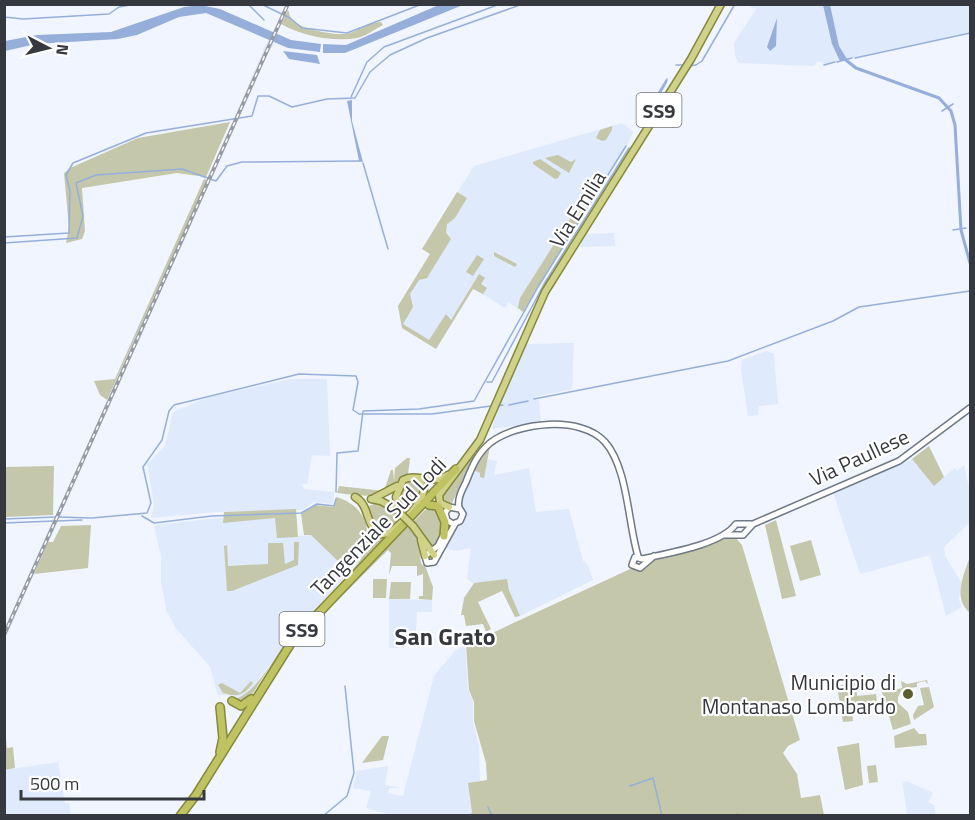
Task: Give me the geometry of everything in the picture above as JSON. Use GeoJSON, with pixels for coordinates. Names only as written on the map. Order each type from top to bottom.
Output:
{"type":"FeatureCollection","features":[{"type":"Feature","properties":{"kind":"highway","name":"SS9"},"geometry":{"type":"LineString","coordinates":[[182,816],[294,644],[455,472]]}},
{"type":"Feature","properties":{"kind":"highway","name":"Tangenziale Sud Lodi"},"geometry":{"type":"LineString","coordinates":[[182,816],[279,660],[305,626],[455,472]]}},
{"type":"Feature","properties":{"kind":"highway"},"geometry":{"type":"LineString","coordinates":[[429,505],[438,506],[442,512],[444,536]]}},
{"type":"Feature","properties":{"kind":"highway"},"geometry":{"type":"LineString","coordinates":[[417,513],[429,505],[438,505],[448,512]]}},
{"type":"Feature","properties":{"kind":"highway"},"geometry":{"type":"LineString","coordinates":[[350,578],[356,568],[392,531]]}},
{"type":"Feature","properties":{"kind":"highway"},"geometry":{"type":"LineString","coordinates":[[232,701],[239,706],[248,703],[279,660]]}},
{"type":"Feature","properties":{"kind":"highway"},"geometry":{"type":"LineString","coordinates":[[203,785],[222,744],[220,707]]}},
{"type":"Feature","properties":{"kind":"main road","name":"Via Emilia"},"geometry":{"type":"LineString","coordinates":[[455,472],[480,440],[545,292],[687,65],[722,4]]}},
{"type":"Feature","properties":{"kind":"main road","name":"Via Paullese"},"geometry":{"type":"LineString","coordinates":[[746,527],[899,461],[970,408]]}},
{"type":"Feature","properties":{"kind":"main road"},"geometry":{"type":"LineString","coordinates":[[431,553],[462,517],[458,500],[478,455],[499,438],[550,425],[581,426],[601,438],[614,456],[639,559],[734,532],[743,536],[746,527],[738,523],[734,532]]}},
{"type":"Feature","properties":{"kind":"main road"},"geometry":{"type":"LineString","coordinates":[[431,553],[415,528],[402,514],[381,501],[371,499],[387,493],[406,478],[439,480],[455,472]]}},
{"type":"Feature","properties":{"kind":"main road"},"geometry":{"type":"LineString","coordinates":[[455,472],[438,497],[455,524]]}},
{"type":"Feature","properties":{"kind":"main road"},"geometry":{"type":"LineString","coordinates":[[370,539],[392,531],[423,496],[423,484],[415,477]]}},
{"type":"Feature","properties":{"kind":"main road"},"geometry":{"type":"LineString","coordinates":[[399,484],[396,496],[402,514]]}},
{"type":"Feature","properties":{"kind":"main road"},"geometry":{"type":"LineString","coordinates":[[431,553],[444,536],[448,512],[464,486]]}},
{"type":"Feature","properties":{"kind":"main road"},"geometry":{"type":"LineString","coordinates":[[355,497],[365,506],[372,528],[380,534]]}},
{"type":"Feature","properties":{"kind":"main road"},"geometry":{"type":"LineString","coordinates":[[365,506],[369,498]]}},
{"type":"Feature","properties":{"kind":"main road"},"geometry":{"type":"LineString","coordinates":[[448,512],[459,508]]}},
{"type":"Feature","properties":{"kind":"shaded area"},"geometry":{"type":"Polygon","coordinates":[[[745,5],[970,5],[970,32],[824,64],[818,61],[814,66],[739,63],[735,56],[734,43],[756,9],[745,5]]]}},
{"type":"Feature","properties":{"kind":"shaded area"},"geometry":{"type":"Polygon","coordinates":[[[269,40],[274,44],[268,52],[5,639],[5,628],[269,40]]]}},
{"type":"Feature","properties":{"kind":"shaded area"},"geometry":{"type":"Polygon","coordinates":[[[622,123],[633,132],[628,143],[523,312],[508,302],[505,308],[473,288],[436,349],[402,328],[398,306],[430,254],[422,249],[474,166],[622,123]]]}},
{"type":"Feature","properties":{"kind":"shaded area"},"geometry":{"type":"Polygon","coordinates":[[[614,233],[615,246],[580,247],[586,234],[614,233]]]}},
{"type":"Feature","properties":{"kind":"shaded area"},"geometry":{"type":"Polygon","coordinates":[[[574,343],[572,389],[535,397],[534,400],[539,400],[541,422],[492,429],[499,403],[526,344],[574,343]]]}},
{"type":"Feature","properties":{"kind":"shaded area"},"geometry":{"type":"Polygon","coordinates":[[[766,351],[774,354],[778,404],[759,406],[758,415],[748,416],[741,370],[742,360],[766,351]]]}},
{"type":"Feature","properties":{"kind":"shaded area"},"geometry":{"type":"Polygon","coordinates":[[[291,379],[327,379],[330,456],[312,455],[307,484],[301,484],[304,489],[334,492],[333,504],[313,502],[303,510],[216,512],[151,518],[154,504],[147,464],[165,446],[173,412],[209,397],[291,379]]]}},
{"type":"Feature","properties":{"kind":"shaded area"},"geometry":{"type":"Polygon","coordinates":[[[487,459],[497,461],[494,475],[529,468],[536,512],[569,509],[583,561],[588,565],[593,580],[520,616],[507,580],[473,583],[467,579],[471,548],[456,551],[443,548],[451,533],[459,527],[465,512],[461,501],[473,470],[481,473],[487,459]]]}},
{"type":"Feature","properties":{"kind":"shaded area"},"geometry":{"type":"Polygon","coordinates":[[[912,459],[934,485],[955,468],[957,471],[964,465],[970,492],[970,522],[944,547],[945,556],[961,582],[959,600],[962,607],[946,616],[930,555],[860,574],[833,492],[912,459]]]}},
{"type":"Feature","properties":{"kind":"shaded area"},"geometry":{"type":"Polygon","coordinates":[[[223,518],[223,522],[276,518],[299,536],[311,535],[361,542],[362,558],[296,630],[248,693],[234,699],[228,695],[218,695],[210,667],[176,628],[167,612],[161,582],[161,556],[154,525],[223,518]]]}},
{"type":"Feature","properties":{"kind":"shaded area"},"geometry":{"type":"Polygon","coordinates":[[[389,599],[432,600],[432,612],[417,612],[416,631],[403,631],[402,648],[389,648],[389,599]]]}},
{"type":"Feature","properties":{"kind":"shaded area"},"geometry":{"type":"Polygon","coordinates":[[[465,645],[468,689],[473,702],[473,722],[479,745],[480,781],[468,784],[472,814],[385,815],[385,813],[366,808],[371,791],[353,788],[357,771],[388,766],[385,785],[401,788],[389,788],[388,793],[403,796],[434,676],[455,651],[465,645]]]}},
{"type":"Feature","properties":{"kind":"shaded area"},"geometry":{"type":"Polygon","coordinates":[[[58,762],[65,803],[69,803],[71,815],[5,816],[5,770],[58,762]]]}},
{"type":"Feature","properties":{"kind":"shaded area"},"geometry":{"type":"Polygon","coordinates":[[[907,781],[933,793],[928,802],[934,805],[936,815],[907,815],[903,783],[907,781]]]}},
{"type":"Feature","properties":{"kind":"green space"},"geometry":{"type":"Polygon","coordinates":[[[288,10],[290,17],[301,26],[328,33],[345,34],[381,22],[383,25],[357,38],[318,37],[281,24],[288,10]]]}},
{"type":"Feature","properties":{"kind":"green space"},"geometry":{"type":"Polygon","coordinates":[[[230,122],[206,177],[177,173],[82,188],[85,231],[82,239],[66,243],[69,228],[64,173],[70,168],[138,138],[230,122]]]}},
{"type":"Feature","properties":{"kind":"green space"},"geometry":{"type":"Polygon","coordinates":[[[612,126],[606,140],[596,138],[600,130],[612,126]]]}},
{"type":"Feature","properties":{"kind":"green space"},"geometry":{"type":"Polygon","coordinates":[[[558,155],[571,162],[576,159],[569,173],[545,158],[558,155]]]}},
{"type":"Feature","properties":{"kind":"green space"},"geometry":{"type":"Polygon","coordinates":[[[540,159],[561,173],[558,178],[555,179],[533,164],[540,159]]]}},
{"type":"Feature","properties":{"kind":"green space"},"geometry":{"type":"Polygon","coordinates":[[[204,179],[207,180],[107,400],[100,395],[94,381],[115,379],[204,179]]]}},
{"type":"Feature","properties":{"kind":"green space"},"geometry":{"type":"Polygon","coordinates":[[[457,192],[467,198],[455,218],[447,224],[446,233],[451,239],[427,278],[419,280],[410,294],[413,307],[403,324],[429,340],[446,314],[451,320],[479,274],[485,278],[481,284],[487,288],[483,294],[473,289],[436,349],[402,328],[398,306],[430,254],[422,249],[457,192]]]}},
{"type":"Feature","properties":{"kind":"green space"},"geometry":{"type":"Polygon","coordinates":[[[582,200],[589,204],[523,312],[518,308],[520,298],[582,200]]]}},
{"type":"Feature","properties":{"kind":"green space"},"geometry":{"type":"Polygon","coordinates":[[[494,252],[517,264],[515,267],[494,256],[494,252]]]}},
{"type":"Feature","properties":{"kind":"green space"},"geometry":{"type":"Polygon","coordinates":[[[477,255],[484,259],[473,276],[466,272],[477,255]]]}},
{"type":"Feature","properties":{"kind":"green space"},"geometry":{"type":"Polygon","coordinates":[[[490,446],[484,478],[480,477],[480,473],[473,470],[490,446]]]}},
{"type":"Feature","properties":{"kind":"green space"},"geometry":{"type":"Polygon","coordinates":[[[929,446],[944,477],[934,486],[912,459],[929,446]]]}},
{"type":"Feature","properties":{"kind":"green space"},"geometry":{"type":"Polygon","coordinates":[[[476,452],[452,503],[442,502],[441,494],[476,452]]]}},
{"type":"Feature","properties":{"kind":"green space"},"geometry":{"type":"Polygon","coordinates":[[[410,458],[408,475],[384,491],[391,470],[393,470],[394,481],[395,468],[410,458]]]}},
{"type":"Feature","properties":{"kind":"green space"},"geometry":{"type":"Polygon","coordinates":[[[54,466],[53,515],[5,517],[5,467],[54,466]]]}},
{"type":"Feature","properties":{"kind":"green space"},"geometry":{"type":"Polygon","coordinates":[[[406,480],[416,480],[422,485],[422,495],[405,515],[398,496],[406,480]]]}},
{"type":"Feature","properties":{"kind":"green space"},"geometry":{"type":"Polygon","coordinates":[[[339,486],[384,491],[369,496],[337,493],[339,486]]]}},
{"type":"Feature","properties":{"kind":"green space"},"geometry":{"type":"Polygon","coordinates":[[[336,497],[353,505],[360,512],[367,527],[366,545],[362,554],[361,542],[340,563],[311,535],[304,535],[301,514],[315,505],[334,507],[336,497]]]}},
{"type":"Feature","properties":{"kind":"green space"},"geometry":{"type":"Polygon","coordinates":[[[377,503],[390,508],[401,519],[385,533],[376,530],[366,507],[377,503]]]}},
{"type":"Feature","properties":{"kind":"green space"},"geometry":{"type":"Polygon","coordinates":[[[427,508],[436,508],[442,522],[442,531],[437,545],[432,546],[412,523],[427,508]]]}},
{"type":"Feature","properties":{"kind":"green space"},"geometry":{"type":"Polygon","coordinates":[[[296,509],[298,537],[277,538],[275,518],[223,523],[224,512],[296,509]]]}},
{"type":"Feature","properties":{"kind":"green space"},"geometry":{"type":"Polygon","coordinates":[[[776,520],[796,596],[782,599],[765,525],[776,520]]]}},
{"type":"Feature","properties":{"kind":"green space"},"geometry":{"type":"Polygon","coordinates":[[[91,525],[88,568],[34,574],[48,542],[53,542],[61,526],[91,525]]]}},
{"type":"Feature","properties":{"kind":"green space"},"geometry":{"type":"Polygon","coordinates":[[[408,526],[418,539],[421,563],[426,568],[433,587],[432,600],[419,599],[419,596],[423,596],[423,574],[417,576],[417,566],[392,566],[389,575],[391,553],[388,550],[338,600],[408,526]]]}},
{"type":"Feature","properties":{"kind":"green space"},"geometry":{"type":"Polygon","coordinates":[[[386,536],[349,574],[373,538],[386,536]]]}},
{"type":"Feature","properties":{"kind":"green space"},"geometry":{"type":"Polygon","coordinates":[[[734,536],[742,545],[800,740],[788,746],[783,753],[797,774],[801,798],[820,795],[824,815],[465,816],[472,813],[468,783],[487,780],[486,763],[474,721],[474,702],[469,690],[466,645],[654,558],[734,536]]]}},
{"type":"Feature","properties":{"kind":"green space"},"geometry":{"type":"Polygon","coordinates":[[[811,540],[821,575],[800,581],[790,546],[811,540]]]}},
{"type":"Feature","properties":{"kind":"green space"},"geometry":{"type":"Polygon","coordinates":[[[294,542],[299,542],[298,565],[227,591],[224,546],[227,545],[228,566],[268,564],[268,543],[283,543],[285,564],[294,560],[294,542]]]}},
{"type":"Feature","properties":{"kind":"green space"},"geometry":{"type":"Polygon","coordinates":[[[970,556],[970,613],[962,600],[961,586],[970,556]]]}},
{"type":"Feature","properties":{"kind":"green space"},"geometry":{"type":"Polygon","coordinates":[[[373,579],[387,579],[386,598],[373,598],[373,579]]]}},
{"type":"Feature","properties":{"kind":"green space"},"geometry":{"type":"Polygon","coordinates":[[[507,579],[520,616],[515,617],[502,591],[478,602],[491,629],[486,632],[483,624],[466,626],[464,615],[461,615],[464,598],[474,583],[507,579]]]}},
{"type":"Feature","properties":{"kind":"green space"},"geometry":{"type":"Polygon","coordinates":[[[391,582],[411,582],[410,599],[389,599],[391,582]]]}},
{"type":"Feature","properties":{"kind":"green space"},"geometry":{"type":"Polygon","coordinates":[[[341,583],[269,668],[248,701],[243,704],[234,699],[242,696],[257,683],[289,638],[341,583]]]}},
{"type":"Feature","properties":{"kind":"green space"},"geometry":{"type":"Polygon","coordinates":[[[927,680],[928,684],[925,681],[917,683],[917,687],[902,689],[898,703],[908,712],[911,724],[893,730],[880,685],[887,692],[902,688],[901,681],[907,684],[927,680]]]}},
{"type":"Feature","properties":{"kind":"green space"},"geometry":{"type":"Polygon","coordinates":[[[251,681],[253,683],[246,691],[236,695],[223,693],[218,685],[222,683],[240,693],[251,681]]]}},
{"type":"Feature","properties":{"kind":"green space"},"geometry":{"type":"Polygon","coordinates":[[[856,683],[857,696],[876,694],[877,704],[852,709],[853,721],[843,722],[837,686],[856,683]]]}},
{"type":"Feature","properties":{"kind":"green space"},"geometry":{"type":"Polygon","coordinates":[[[929,687],[934,707],[914,720],[913,715],[918,706],[924,705],[920,688],[929,687]]]}},
{"type":"Feature","properties":{"kind":"green space"},"geometry":{"type":"Polygon","coordinates":[[[914,728],[919,734],[926,734],[927,745],[895,748],[894,736],[914,728]]]}},
{"type":"Feature","properties":{"kind":"green space"},"geometry":{"type":"Polygon","coordinates":[[[382,736],[389,736],[383,760],[362,763],[382,736]]]}},
{"type":"Feature","properties":{"kind":"green space"},"geometry":{"type":"Polygon","coordinates":[[[6,739],[7,748],[13,747],[15,768],[5,770],[6,739]]]}},
{"type":"Feature","properties":{"kind":"green space"},"geometry":{"type":"Polygon","coordinates":[[[859,743],[863,785],[845,790],[837,747],[859,743]]]}},
{"type":"Feature","properties":{"kind":"green space"},"geometry":{"type":"Polygon","coordinates":[[[876,765],[878,782],[869,783],[867,766],[876,765]]]}},
{"type":"Feature","properties":{"kind":"water"},"geometry":{"type":"Polygon","coordinates":[[[441,4],[463,5],[345,53],[323,53],[323,44],[346,45],[441,4]]]}},
{"type":"Feature","properties":{"kind":"water"},"geometry":{"type":"Polygon","coordinates":[[[200,5],[220,9],[291,40],[321,44],[320,52],[288,48],[206,13],[179,17],[137,35],[118,39],[36,44],[5,51],[5,41],[37,35],[111,32],[184,7],[200,5]]]}},
{"type":"Feature","properties":{"kind":"water"},"geometry":{"type":"Polygon","coordinates":[[[823,5],[830,5],[839,46],[847,59],[840,61],[832,44],[823,5]]]}},
{"type":"Feature","properties":{"kind":"water"},"geometry":{"type":"Polygon","coordinates":[[[777,18],[776,46],[770,51],[767,47],[777,18]]]}},
{"type":"Feature","properties":{"kind":"water"},"geometry":{"type":"Polygon","coordinates":[[[283,51],[317,55],[320,64],[289,59],[283,51]]]}},
{"type":"Feature","properties":{"kind":"water"},"geometry":{"type":"Polygon","coordinates":[[[352,100],[352,121],[363,162],[359,161],[347,101],[352,100]]]}},
{"type":"Feature","properties":{"kind":"waterway"},"geometry":{"type":"LineString","coordinates":[[4,17],[23,19],[109,14],[119,7],[135,4]]}},
{"type":"Feature","properties":{"kind":"waterway"},"geometry":{"type":"LineString","coordinates":[[248,4],[264,20]]}},
{"type":"Feature","properties":{"kind":"waterway"},"geometry":{"type":"LineString","coordinates":[[261,4],[290,18],[302,28],[347,33],[422,4]]}},
{"type":"Feature","properties":{"kind":"waterway"},"geometry":{"type":"LineString","coordinates":[[351,97],[367,62],[384,47],[500,4]]}},
{"type":"Feature","properties":{"kind":"waterway"},"geometry":{"type":"LineString","coordinates":[[4,237],[69,233],[70,191],[66,175],[73,163],[146,133],[252,116],[258,96],[269,96],[292,107],[327,99],[355,98],[370,72],[390,55],[427,38],[523,4]]}},
{"type":"Feature","properties":{"kind":"waterway"},"geometry":{"type":"LineString","coordinates":[[689,66],[702,61],[735,4]]}},
{"type":"Feature","properties":{"kind":"waterway"},"geometry":{"type":"LineString","coordinates":[[855,58],[970,33]]}},
{"type":"Feature","properties":{"kind":"waterway"},"geometry":{"type":"LineString","coordinates":[[842,57],[856,68],[939,98],[951,111],[955,125],[961,230],[970,263]]}},
{"type":"Feature","properties":{"kind":"waterway"},"geometry":{"type":"LineString","coordinates":[[837,62],[852,58]]}},
{"type":"Feature","properties":{"kind":"waterway"},"geometry":{"type":"LineString","coordinates":[[824,65],[835,62]]}},
{"type":"Feature","properties":{"kind":"waterway"},"geometry":{"type":"LineString","coordinates":[[676,65],[685,65]]}},
{"type":"Feature","properties":{"kind":"waterway"},"geometry":{"type":"LineString","coordinates":[[642,120],[667,79]]}},
{"type":"Feature","properties":{"kind":"waterway"},"geometry":{"type":"LineString","coordinates":[[646,119],[667,81]]}},
{"type":"Feature","properties":{"kind":"waterway"},"geometry":{"type":"LineString","coordinates":[[942,111],[953,104]]}},
{"type":"Feature","properties":{"kind":"waterway"},"geometry":{"type":"LineString","coordinates":[[336,492],[337,453],[358,451],[363,411],[419,409],[474,401],[538,287],[626,146]]}},
{"type":"Feature","properties":{"kind":"waterway"},"geometry":{"type":"LineString","coordinates":[[487,382],[492,382],[544,284],[629,148]]}},
{"type":"Feature","properties":{"kind":"waterway"},"geometry":{"type":"LineString","coordinates":[[4,243],[77,238],[83,216],[76,183],[96,175],[182,169],[216,181],[227,166],[242,162],[361,161]]}},
{"type":"Feature","properties":{"kind":"waterway"},"geometry":{"type":"LineString","coordinates":[[363,163],[388,249]]}},
{"type":"Feature","properties":{"kind":"waterway"},"geometry":{"type":"LineString","coordinates":[[953,230],[966,228]]}},
{"type":"Feature","properties":{"kind":"waterway"},"geometry":{"type":"LineString","coordinates":[[534,399],[728,361],[833,321],[859,307],[970,291]]}},
{"type":"Feature","properties":{"kind":"waterway"},"geometry":{"type":"LineString","coordinates":[[59,517],[92,518],[147,513],[151,503],[143,467],[162,440],[169,411],[174,405],[299,374],[356,376],[358,382],[353,410],[359,414],[432,414],[491,406]]}},
{"type":"Feature","properties":{"kind":"waterway"},"geometry":{"type":"LineString","coordinates":[[509,405],[528,401]]}},
{"type":"Feature","properties":{"kind":"waterway"},"geometry":{"type":"LineString","coordinates":[[498,406],[503,405]]}},
{"type":"Feature","properties":{"kind":"waterway"},"geometry":{"type":"LineString","coordinates":[[142,516],[154,523],[212,516],[301,513],[317,504],[334,506],[336,499]]}},
{"type":"Feature","properties":{"kind":"waterway"},"geometry":{"type":"LineString","coordinates":[[4,519],[56,517]]}},
{"type":"Feature","properties":{"kind":"waterway"},"geometry":{"type":"LineString","coordinates":[[57,521],[82,520]]}},
{"type":"Feature","properties":{"kind":"waterway"},"geometry":{"type":"LineString","coordinates":[[4,523],[54,521]]}},
{"type":"Feature","properties":{"kind":"waterway"},"geometry":{"type":"LineString","coordinates":[[323,816],[347,796],[354,773],[345,686]]}},
{"type":"Feature","properties":{"kind":"waterway"},"geometry":{"type":"LineString","coordinates":[[630,786],[653,778],[662,816]]}},
{"type":"Feature","properties":{"kind":"waterway"},"geometry":{"type":"LineString","coordinates":[[488,807],[492,816]]}},
{"type":"Feature","properties":{"kind":"waterway"},"geometry":{"type":"LineString","coordinates":[[732,816],[737,814]]}},
{"type":"Feature","properties":{"kind":"railway"},"geometry":{"type":"LineString","coordinates":[[4,635],[288,4]]}},
{"type":"Feature","properties":{"kind":"place","name":"Municipio di Montanaso Lombardo"},"geometry":{"type":"Point","coordinates":[908,694]}},
{"type":"Feature","properties":{"kind":"district","name":"San Grato"},"geometry":{"type":"Point","coordinates":[445,636]}}]}
